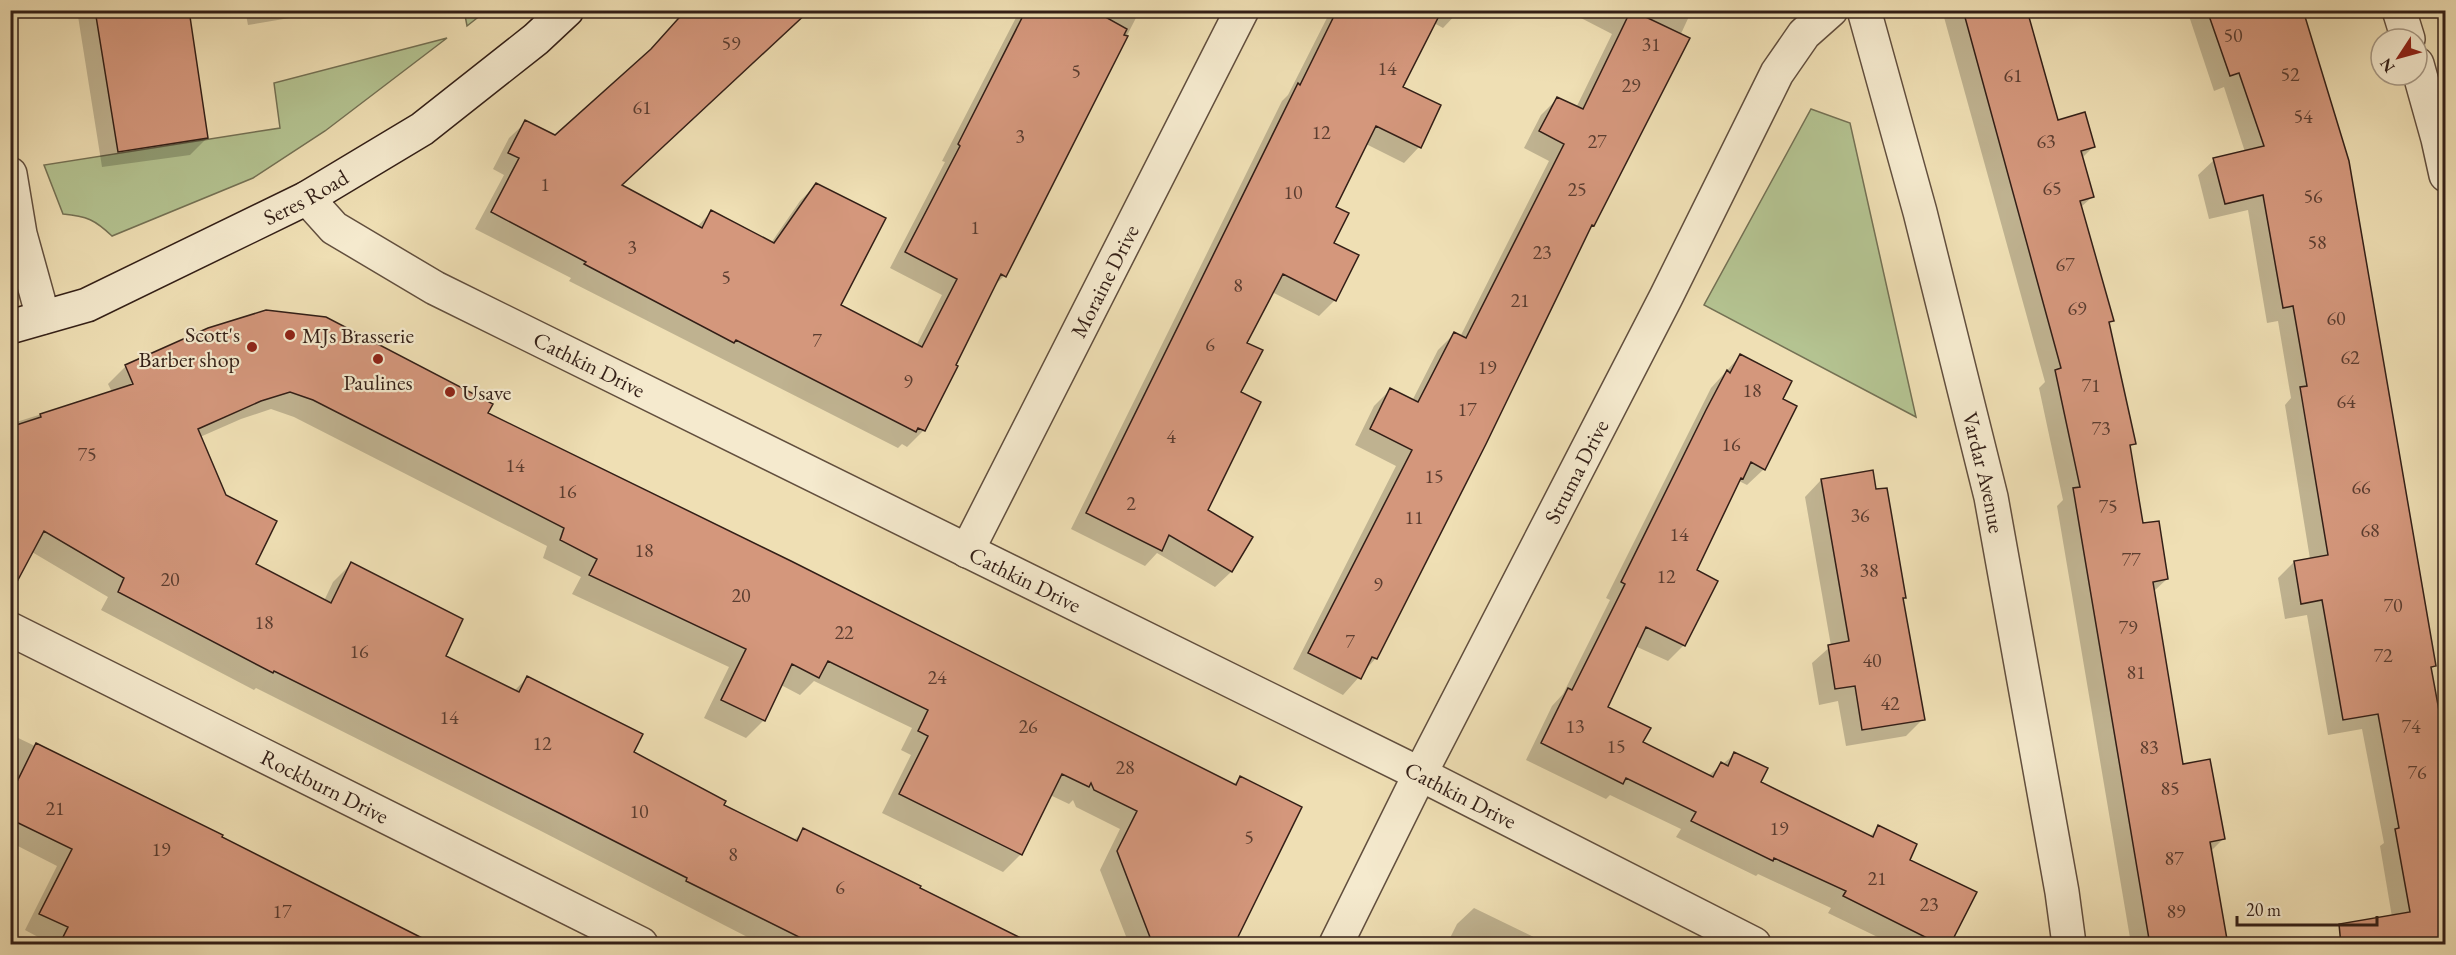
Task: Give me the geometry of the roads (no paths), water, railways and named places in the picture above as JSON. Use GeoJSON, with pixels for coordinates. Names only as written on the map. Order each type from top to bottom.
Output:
{"type":"FeatureCollection","features":[{"type":"Feature","properties":{"kind":"street","name":"Seres Road"},"geometry":{"type":"LineString","coordinates":[[10,327],[87,305],[307,198],[422,129],[536,39],[567,10]]}},
{"type":"Feature","properties":{"kind":"street","name":"Moraine Drive"},"geometry":{"type":"LineString","coordinates":[[967,551],[1242,10]]}},
{"type":"Feature","properties":{"kind":"street","name":"Struma Drive"},"geometry":{"type":"LineString","coordinates":[[1336,945],[1420,774],[1666,297],[1777,73],[1804,34],[1831,10]]}},
{"type":"Feature","properties":{"kind":"street","name":"Vardar Avenue"},"geometry":{"type":"LineString","coordinates":[[1864,10],[1926,234],[1991,496],[2062,892],[2069,945]]}},
{"type":"Feature","properties":{"kind":"street"},"geometry":{"type":"LineString","coordinates":[[2399,10],[2404,27]]}},
{"type":"Feature","properties":{"kind":"street"},"geometry":{"type":"LineString","coordinates":[[2423,87],[2445,175]]}},
{"type":"Feature","properties":{"kind":"street"},"geometry":{"type":"LineString","coordinates":[[10,174],[20,234],[43,317]]}},
{"type":"Feature","properties":{"kind":"street","name":"Cathkin Drive"},"geometry":{"type":"LineString","coordinates":[[307,198],[334,228],[435,288],[1420,774],[1754,945]]}},
{"type":"Feature","properties":{"kind":"street","name":"Rockburn Drive"},"geometry":{"type":"LineString","coordinates":[[10,629],[641,945]]}},
{"type":"Feature","properties":{"kind":"place","name":"MJs Brasserie"},"geometry":{"type":"Point","coordinates":[290,335]}},
{"type":"Feature","properties":{"kind":"place","name":"Scott's Barber shop"},"geometry":{"type":"Point","coordinates":[252,347]}},
{"type":"Feature","properties":{"kind":"place","name":"Paulines"},"geometry":{"type":"Point","coordinates":[378,359]}},
{"type":"Feature","properties":{"kind":"place","name":"Usave"},"geometry":{"type":"Point","coordinates":[450,392]}}]}
